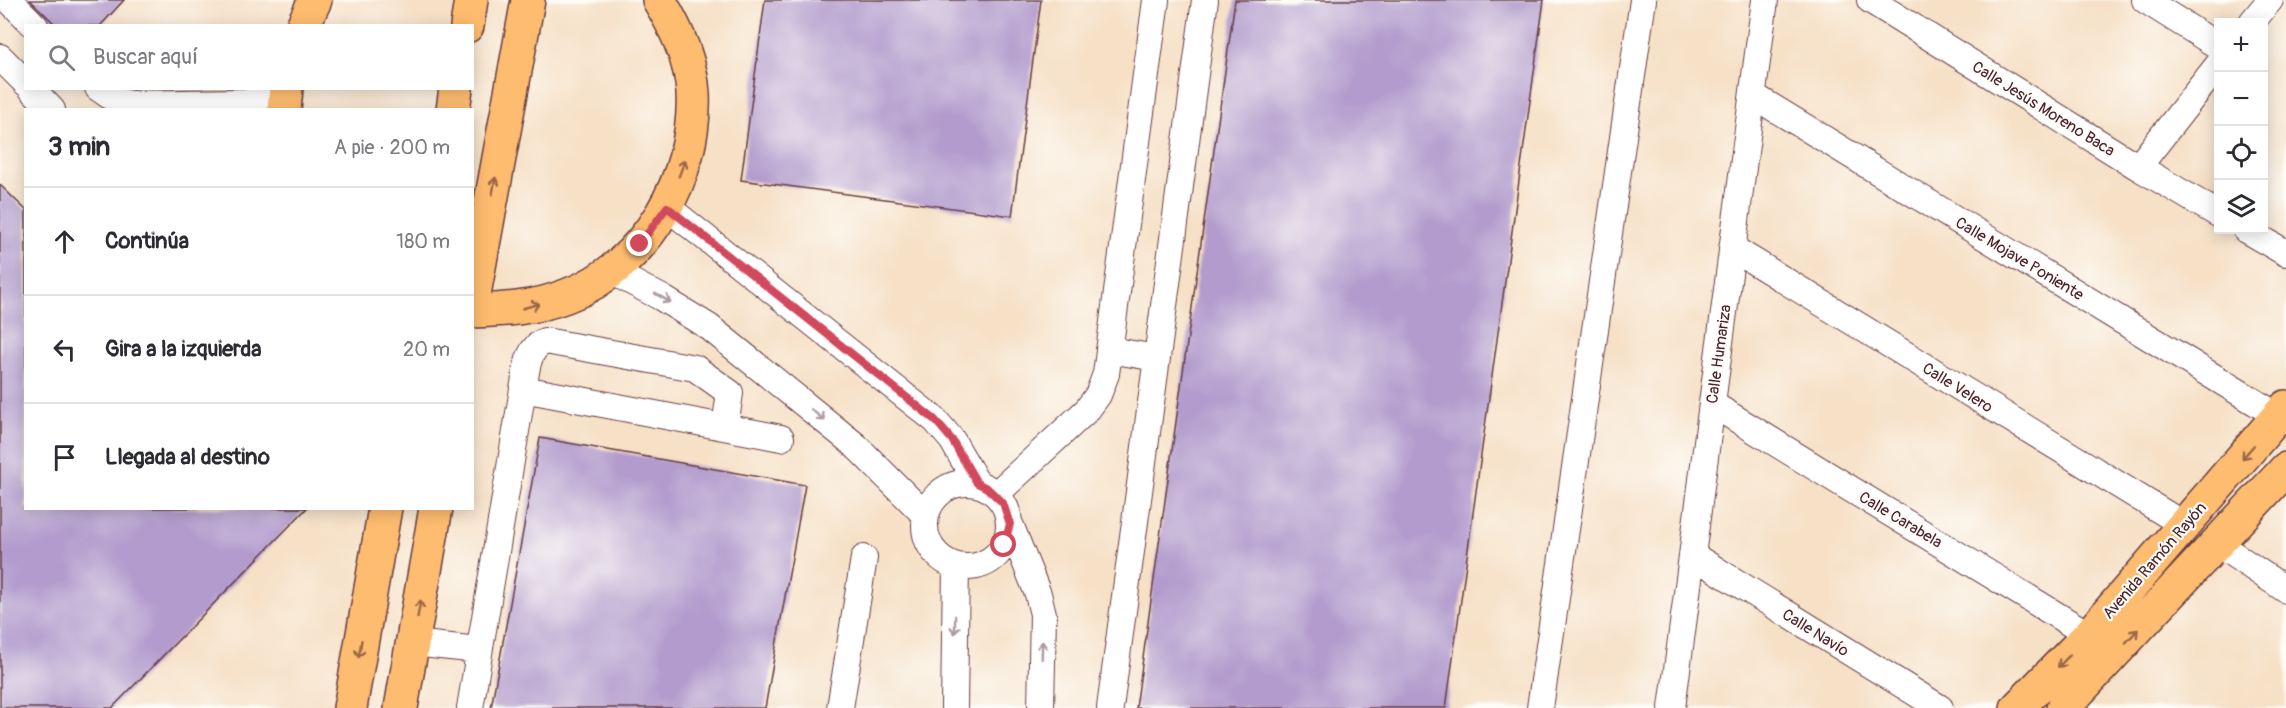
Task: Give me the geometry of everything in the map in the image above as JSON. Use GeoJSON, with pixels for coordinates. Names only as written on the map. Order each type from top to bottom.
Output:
{"type":"FeatureCollection","features":[{"type":"Feature","properties":{"kind":"main road"},"geometry":{"type":"LineString","coordinates":[[304,24],[315,0]]}},
{"type":"Feature","properties":{"kind":"main road"},"geometry":{"type":"LineString","coordinates":[[467,24],[471,0]]}},
{"type":"Feature","properties":{"kind":"main road"},"geometry":{"type":"LineString","coordinates":[[474,294],[528,0]]}},
{"type":"Feature","properties":{"kind":"main road"},"geometry":{"type":"LineString","coordinates":[[474,311],[521,309],[559,298],[611,271],[640,244],[667,207],[688,154],[693,93],[678,33],[659,0]]}},
{"type":"Feature","properties":{"kind":"main road"},"geometry":{"type":"LineString","coordinates":[[453,108],[456,90]]}},
{"type":"Feature","properties":{"kind":"main road","name":"Avenida Ramón Rayón"},"geometry":{"type":"LineString","coordinates":[[2017,708],[2089,635],[2184,525],[2284,415]]}},
{"type":"Feature","properties":{"kind":"main road","name":"Avenida Ramón Rayón"},"geometry":{"type":"LineString","coordinates":[[2062,708],[2286,469]]}},
{"type":"Feature","properties":{"kind":"main road"},"geometry":{"type":"LineString","coordinates":[[350,708],[385,510]]}},
{"type":"Feature","properties":{"kind":"main road"},"geometry":{"type":"LineString","coordinates":[[401,708],[436,510]]}},
{"type":"Feature","properties":{"kind":"street"},"geometry":{"type":"LineString","coordinates":[[9,0],[33,24]]}},
{"type":"Feature","properties":{"kind":"street"},"geometry":{"type":"LineString","coordinates":[[987,489],[1087,410],[1098,395],[1106,374],[1156,0]]}},
{"type":"Feature","properties":{"kind":"street"},"geometry":{"type":"LineString","coordinates":[[1110,708],[1205,0]]}},
{"type":"Feature","properties":{"kind":"street"},"geometry":{"type":"LineString","coordinates":[[1540,708],[1643,0]]}},
{"type":"Feature","properties":{"kind":"street","name":"Calle Humariza"},"geometry":{"type":"LineString","coordinates":[[1673,708],[1766,0]]}},
{"type":"Feature","properties":{"kind":"street","name":"Calle Jesús Moreno Baca"},"geometry":{"type":"LineString","coordinates":[[1870,0],[2214,212]]}},
{"type":"Feature","properties":{"kind":"street"},"geometry":{"type":"LineString","coordinates":[[2145,0],[2214,43]]}},
{"type":"Feature","properties":{"kind":"street"},"geometry":{"type":"LineString","coordinates":[[2255,18],[2270,0]]}},
{"type":"Feature","properties":{"kind":"street"},"geometry":{"type":"LineString","coordinates":[[0,57],[24,81]]}},
{"type":"Feature","properties":{"kind":"street"},"geometry":{"type":"LineString","coordinates":[[2138,167],[2214,70]]}},
{"type":"Feature","properties":{"kind":"street"},"geometry":{"type":"LineString","coordinates":[[33,90],[50,108]]}},
{"type":"Feature","properties":{"kind":"street"},"geometry":{"type":"LineString","coordinates":[[101,90],[117,101],[130,104],[285,100]]}},
{"type":"Feature","properties":{"kind":"street","name":"Calle Mojave Poniente"},"geometry":{"type":"LineString","coordinates":[[1754,96],[2284,415]]}},
{"type":"Feature","properties":{"kind":"street"},"geometry":{"type":"LineString","coordinates":[[667,207],[935,420],[987,489],[1003,503],[1038,594],[1042,614],[1041,708]]}},
{"type":"Feature","properties":{"kind":"street"},"geometry":{"type":"LineString","coordinates":[[2253,234],[2286,253]]}},
{"type":"Feature","properties":{"kind":"street","name":"Calle Velero"},"geometry":{"type":"LineString","coordinates":[[1732,248],[2184,525]]}},
{"type":"Feature","properties":{"kind":"street"},"geometry":{"type":"LineString","coordinates":[[611,271],[662,298],[709,327],[855,445],[925,515]]}},
{"type":"Feature","properties":{"kind":"street"},"geometry":{"type":"LineString","coordinates":[[470,708],[523,389],[531,352],[536,345],[545,342],[701,370],[730,393],[725,427]]}},
{"type":"Feature","properties":{"kind":"street"},"geometry":{"type":"LineString","coordinates":[[1109,350],[1157,358]]}},
{"type":"Feature","properties":{"kind":"street"},"geometry":{"type":"LineString","coordinates":[[523,389],[781,438]]}},
{"type":"Feature","properties":{"kind":"street","name":"Calle Carabela"},"geometry":{"type":"LineString","coordinates":[[1712,404],[2089,635]]}},
{"type":"Feature","properties":{"kind":"street"},"geometry":{"type":"LineString","coordinates":[[987,489],[966,482],[945,488],[929,504],[925,515],[926,537],[930,547],[946,562],[956,566],[968,567],[989,561],[1004,545],[1010,524]]}},
{"type":"Feature","properties":{"kind":"street"},"geometry":{"type":"LineString","coordinates":[[2218,544],[2286,590]]}},
{"type":"Feature","properties":{"kind":"street","name":"Calle Navío"},"geometry":{"type":"LineString","coordinates":[[1692,555],[1941,708]]}},
{"type":"Feature","properties":{"kind":"street"},"geometry":{"type":"LineString","coordinates":[[840,708],[864,558]]}},
{"type":"Feature","properties":{"kind":"street"},"geometry":{"type":"LineString","coordinates":[[954,708],[956,566]]}},
{"type":"Feature","properties":{"kind":"street"},"geometry":{"type":"LineString","coordinates":[[412,643],[479,650]]}},
{"type":"Feature","properties":{"kind":"building"},"geometry":{"type":"Polygon","coordinates":[[[30,0],[124,0],[102,24],[55,24],[30,0]]]}},
{"type":"Feature","properties":{"kind":"building"},"geometry":{"type":"Polygon","coordinates":[[[765,0],[1041,0],[1012,216],[741,180],[765,0]]]}},
{"type":"Feature","properties":{"kind":"building"},"geometry":{"type":"Polygon","coordinates":[[[1235,0],[1544,0],[1446,708],[1136,708],[1235,0]]]}},
{"type":"Feature","properties":{"kind":"building"},"geometry":{"type":"Polygon","coordinates":[[[0,185],[24,208],[24,510],[305,510],[112,708],[0,708],[0,185]]]}},
{"type":"Feature","properties":{"kind":"building"},"geometry":{"type":"Polygon","coordinates":[[[540,438],[805,485],[765,708],[491,708],[540,438]]]}},
{"type":"Feature","properties":{"kind":"route"},"geometry":{"type":"LineString","coordinates":[[640,244],[667,207],[935,420],[952,440],[977,483],[996,494],[1003,503],[1010,524],[1004,545]]}}]}
